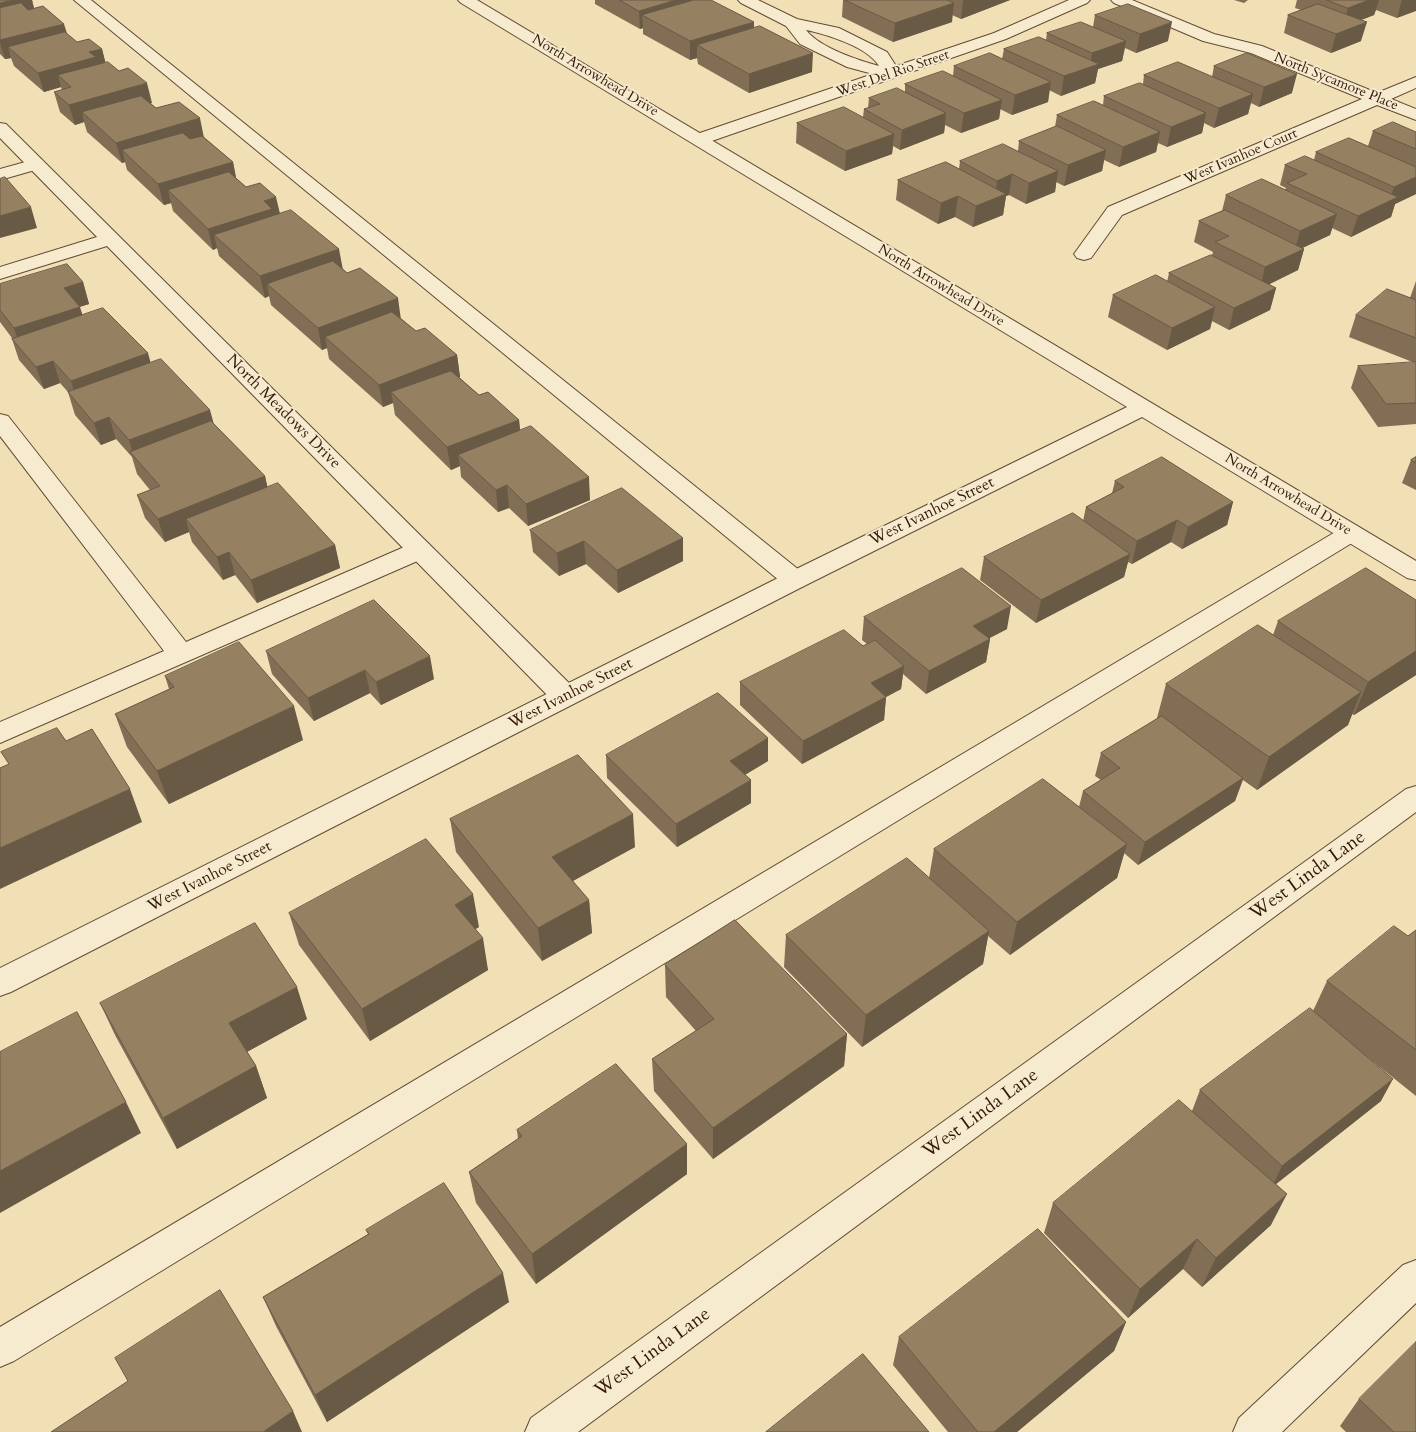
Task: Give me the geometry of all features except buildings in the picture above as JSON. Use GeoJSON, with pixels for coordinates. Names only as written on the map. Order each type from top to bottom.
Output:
{"type":"FeatureCollection","features":[{"type":"Feature","properties":{"kind":"street"},"geometry":{"type":"LineString","coordinates":[[82,0],[795,580]]}},
{"type":"Feature","properties":{"kind":"street","name":"North Arrowhead Drive"},"geometry":{"type":"LineString","coordinates":[[466,0],[700,139],[1416,572]]}},
{"type":"Feature","properties":{"kind":"street"},"geometry":{"type":"LineString","coordinates":[[746,0],[792,23],[806,41],[853,64],[892,74]]}},
{"type":"Feature","properties":{"kind":"street","name":"West Del Rio Street"},"geometry":{"type":"LineString","coordinates":[[700,139],[1000,36],[1082,0]]}},
{"type":"Feature","properties":{"kind":"street","name":"North Sycamore Place"},"geometry":{"type":"LineString","coordinates":[[1119,0],[1209,38],[1256,49],[1416,115]]}},
{"type":"Feature","properties":{"kind":"street","name":"North Sycamore Place"},"geometry":{"type":"LineString","coordinates":[[1223,25],[1232,29],[1256,49]]}},
{"type":"Feature","properties":{"kind":"street","name":"West Ivanhoe Court"},"geometry":{"type":"LineString","coordinates":[[1084,254],[1115,211],[1416,82]]}},
{"type":"Feature","properties":{"kind":"street","name":"North Meadows Drive"},"geometry":{"type":"LineString","coordinates":[[0,128],[566,696]]}},
{"type":"Feature","properties":{"kind":"street"},"geometry":{"type":"LineString","coordinates":[[0,175],[36,164]]}},
{"type":"Feature","properties":{"kind":"street"},"geometry":{"type":"LineString","coordinates":[[0,274],[110,239]]}},
{"type":"Feature","properties":{"kind":"street","name":"West Ivanhoe Street"},"geometry":{"type":"LineString","coordinates":[[0,983],[795,580],[1143,408]]}},
{"type":"Feature","properties":{"kind":"street"},"geometry":{"type":"LineString","coordinates":[[0,421],[181,654]]}},
{"type":"Feature","properties":{"kind":"street"},"geometry":{"type":"LineString","coordinates":[[0,1348],[1351,533]]}},
{"type":"Feature","properties":{"kind":"street"},"geometry":{"type":"LineString","coordinates":[[0,733],[420,550]]}},
{"type":"Feature","properties":{"kind":"street","name":"West Linda Lane"},"geometry":{"type":"LineString","coordinates":[[545,1432],[1416,797]]}},
{"type":"Feature","properties":{"kind":"street"},"geometry":{"type":"LineString","coordinates":[[1253,1432],[1416,1278]]}}]}
